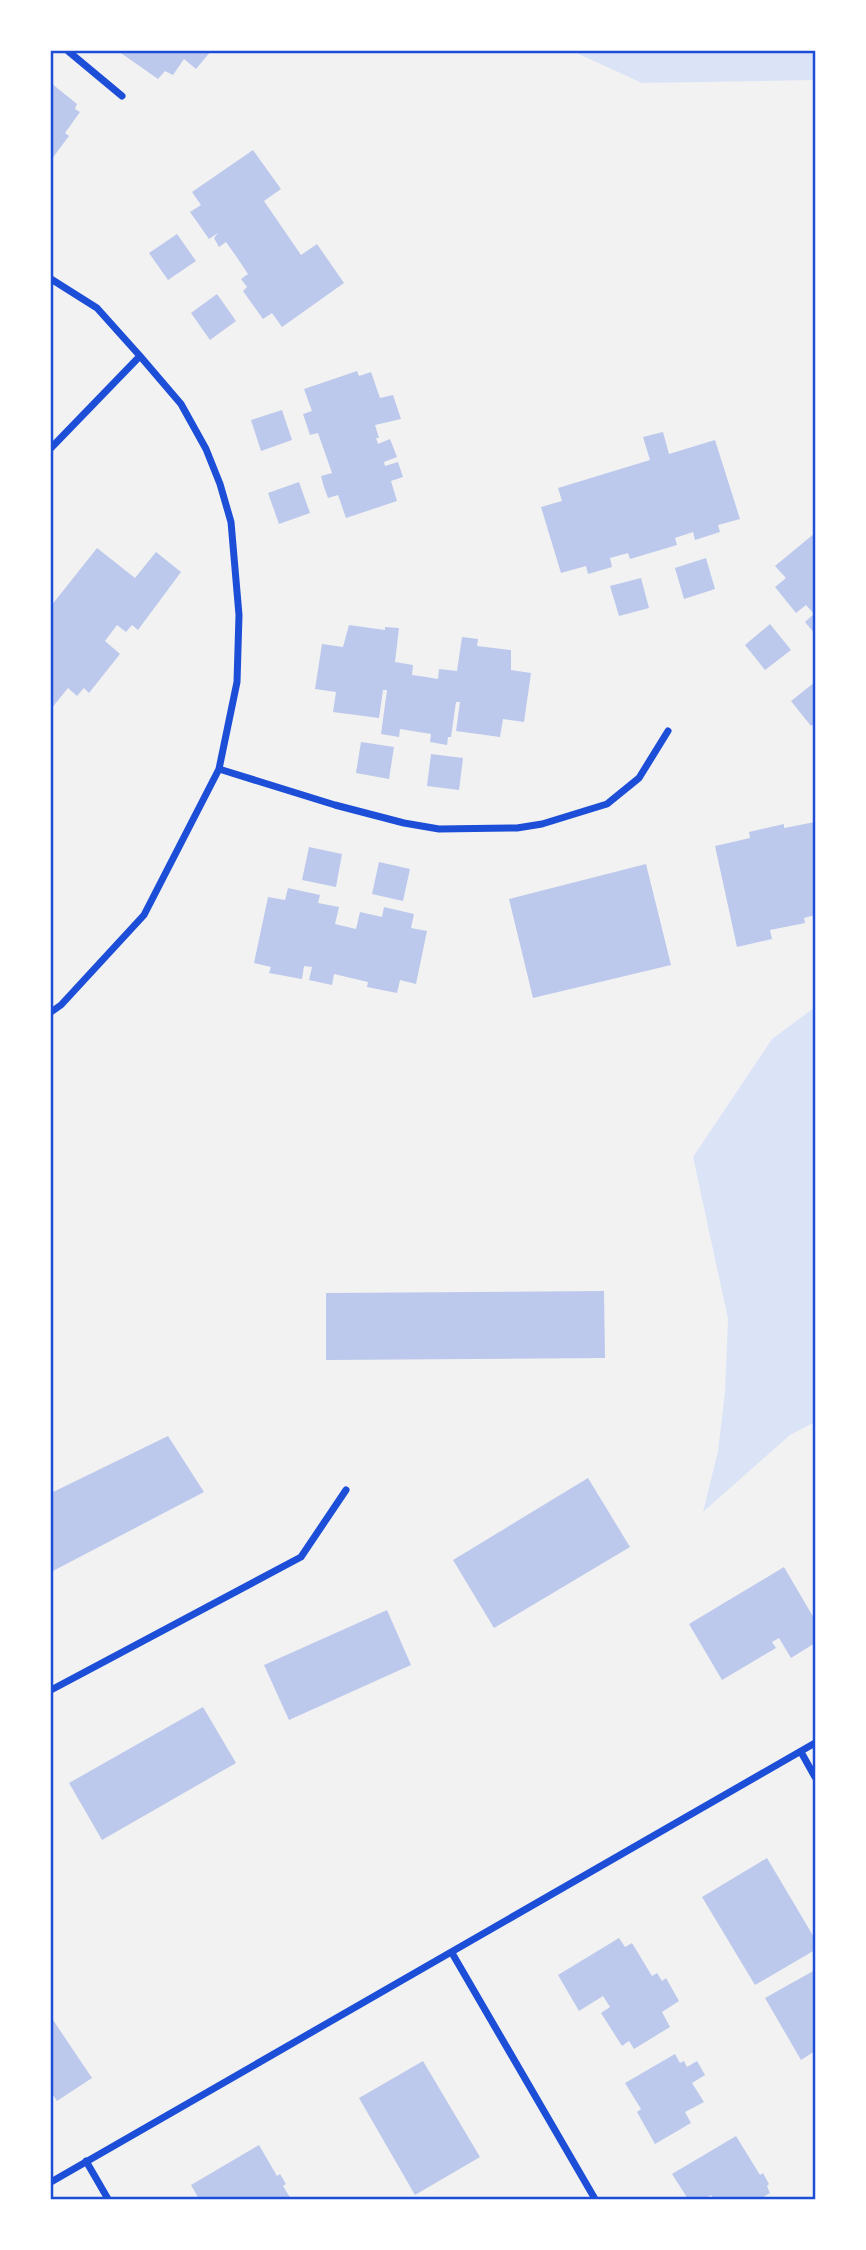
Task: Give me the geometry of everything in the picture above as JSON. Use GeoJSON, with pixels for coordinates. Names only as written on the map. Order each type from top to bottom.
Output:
{"type":"FeatureCollection","features":[{"type":"Feature","properties":{"kind":"street"},"geometry":{"type":"LineString","coordinates":[[68,51],[122,96]]}},
{"type":"Feature","properties":{"kind":"street"},"geometry":{"type":"LineString","coordinates":[[51,279],[97,308],[181,404],[206,449],[231,522],[239,615],[237,682],[219,769],[144,915],[51,1013]]}},
{"type":"Feature","properties":{"kind":"street"},"geometry":{"type":"LineString","coordinates":[[51,448],[140,356]]}},
{"type":"Feature","properties":{"kind":"street"},"geometry":{"type":"LineString","coordinates":[[219,769],[404,823],[439,829],[517,828],[542,824],[607,804],[639,778],[668,731]]}},
{"type":"Feature","properties":{"kind":"street"},"geometry":{"type":"LineString","coordinates":[[51,1690],[301,1557],[346,1490]]}},
{"type":"Feature","properties":{"kind":"street"},"geometry":{"type":"LineString","coordinates":[[51,2182],[815,1743]]}},
{"type":"Feature","properties":{"kind":"street"},"geometry":{"type":"LineString","coordinates":[[801,1752],[815,1777]]}},
{"type":"Feature","properties":{"kind":"street"},"geometry":{"type":"LineString","coordinates":[[452,1953],[595,2199]]}},
{"type":"Feature","properties":{"kind":"street"},"geometry":{"type":"LineString","coordinates":[[86,2161],[108,2199]]}},
{"type":"Feature","properties":{"kind":"shaded area"},"geometry":{"type":"Polygon","coordinates":[[[572,51],[815,51],[815,80],[642,83],[572,51]]]}},
{"type":"Feature","properties":{"kind":"shaded area"},"geometry":{"type":"Polygon","coordinates":[[[815,1007],[815,1422],[790,1435],[703,1512],[718,1451],[725,1392],[728,1319],[693,1157],[772,1039],[815,1007]]]}},
{"type":"Feature","properties":{"kind":"building"},"geometry":{"type":"Polygon","coordinates":[[[118,51],[211,51],[196,69],[184,59],[173,75],[165,71],[158,79],[118,51]]]}},
{"type":"Feature","properties":{"kind":"building"},"geometry":{"type":"Polygon","coordinates":[[[51,83],[77,104],[75,109],[80,112],[65,133],[69,136],[51,160],[51,83]]]}},
{"type":"Feature","properties":{"kind":"building"},"geometry":{"type":"Polygon","coordinates":[[[253,150],[281,189],[264,201],[301,255],[317,244],[344,283],[282,327],[272,313],[263,319],[243,291],[247,287],[241,279],[248,274],[238,259],[226,242],[219,247],[214,238],[218,233],[209,239],[190,212],[201,205],[192,192],[253,150]]]}},
{"type":"Feature","properties":{"kind":"building"},"geometry":{"type":"Polygon","coordinates":[[[177,234],[196,261],[168,280],[149,253],[177,234]]]}},
{"type":"Feature","properties":{"kind":"building"},"geometry":{"type":"Polygon","coordinates":[[[217,294],[236,321],[210,340],[191,313],[217,294]]]}},
{"type":"Feature","properties":{"kind":"building"},"geometry":{"type":"Polygon","coordinates":[[[357,371],[359,376],[371,372],[380,398],[393,395],[401,419],[375,425],[379,438],[376,438],[378,444],[390,439],[397,457],[384,462],[385,466],[398,462],[403,477],[391,481],[397,501],[346,518],[338,495],[328,498],[324,487],[321,476],[332,473],[318,433],[310,435],[303,414],[312,411],[304,389],[357,371]]]}},
{"type":"Feature","properties":{"kind":"building"},"geometry":{"type":"Polygon","coordinates":[[[282,410],[292,440],[261,451],[251,420],[282,410]]]}},
{"type":"Feature","properties":{"kind":"building"},"geometry":{"type":"Polygon","coordinates":[[[663,432],[669,454],[715,440],[740,519],[718,525],[720,532],[695,540],[693,532],[675,538],[677,545],[630,559],[628,553],[610,558],[612,567],[588,574],[586,566],[561,573],[541,507],[562,501],[558,488],[650,460],[643,437],[663,432]]]}},
{"type":"Feature","properties":{"kind":"building"},"geometry":{"type":"Polygon","coordinates":[[[299,482],[310,513],[279,524],[268,493],[299,482]]]}},
{"type":"Feature","properties":{"kind":"building"},"geometry":{"type":"Polygon","coordinates":[[[815,533],[815,634],[805,622],[814,614],[806,605],[796,613],[775,587],[786,578],[775,566],[815,533]]]}},
{"type":"Feature","properties":{"kind":"building"},"geometry":{"type":"Polygon","coordinates":[[[97,548],[135,578],[156,552],[181,572],[138,630],[132,625],[126,632],[117,625],[105,641],[120,654],[89,693],[84,688],[77,696],[68,688],[51,709],[51,606],[97,548]]]}},
{"type":"Feature","properties":{"kind":"building"},"geometry":{"type":"Polygon","coordinates":[[[706,558],[715,589],[684,599],[675,568],[706,558]]]}},
{"type":"Feature","properties":{"kind":"building"},"geometry":{"type":"Polygon","coordinates":[[[641,578],[649,608],[619,616],[610,586],[641,578]]]}},
{"type":"Feature","properties":{"kind":"building"},"geometry":{"type":"Polygon","coordinates":[[[770,624],[791,650],[765,670],[745,645],[770,624]]]}},
{"type":"Feature","properties":{"kind":"building"},"geometry":{"type":"Polygon","coordinates":[[[349,625],[385,630],[385,627],[399,628],[395,662],[413,665],[412,675],[438,679],[439,669],[457,671],[462,637],[478,639],[477,646],[511,650],[511,670],[531,673],[524,722],[503,719],[500,737],[456,731],[460,702],[456,702],[451,737],[448,737],[447,745],[430,742],[431,734],[400,729],[399,737],[381,734],[387,690],[383,690],[379,718],[333,712],[336,692],[315,689],[322,644],[343,647],[349,625]]]}},
{"type":"Feature","properties":{"kind":"building"},"geometry":{"type":"Polygon","coordinates":[[[815,682],[815,723],[811,726],[791,701],[815,682]]]}},
{"type":"Feature","properties":{"kind":"building"},"geometry":{"type":"Polygon","coordinates":[[[361,742],[394,747],[389,779],[356,773],[361,742]]]}},
{"type":"Feature","properties":{"kind":"building"},"geometry":{"type":"Polygon","coordinates":[[[431,754],[463,758],[459,790],[427,786],[431,754]]]}},
{"type":"Feature","properties":{"kind":"building"},"geometry":{"type":"Polygon","coordinates":[[[815,822],[815,915],[804,918],[805,923],[770,930],[772,939],[737,947],[715,846],[750,838],[749,832],[784,824],[784,828],[815,822]]]}},
{"type":"Feature","properties":{"kind":"building"},"geometry":{"type":"Polygon","coordinates":[[[309,847],[342,854],[336,887],[302,880],[309,847]]]}},
{"type":"Feature","properties":{"kind":"building"},"geometry":{"type":"Polygon","coordinates":[[[379,862],[410,869],[403,901],[372,894],[379,862]]]}},
{"type":"Feature","properties":{"kind":"building"},"geometry":{"type":"Polygon","coordinates":[[[646,864],[671,965],[533,998],[509,899],[646,864]]]}},
{"type":"Feature","properties":{"kind":"building"},"geometry":{"type":"Polygon","coordinates":[[[288,888],[320,895],[318,903],[339,907],[335,924],[356,929],[360,912],[382,917],[384,907],[414,914],[411,928],[427,931],[416,984],[400,980],[397,993],[367,987],[368,982],[334,974],[332,985],[309,980],[312,967],[304,966],[302,979],[269,973],[271,967],[254,963],[268,897],[285,900],[288,888]]]}},
{"type":"Feature","properties":{"kind":"building"},"geometry":{"type":"Polygon","coordinates":[[[604,1291],[605,1358],[326,1360],[326,1293],[604,1291]]]}},
{"type":"Feature","properties":{"kind":"building"},"geometry":{"type":"Polygon","coordinates":[[[168,1436],[204,1492],[51,1572],[51,1493],[168,1436]]]}},
{"type":"Feature","properties":{"kind":"building"},"geometry":{"type":"Polygon","coordinates":[[[588,1478],[630,1547],[494,1628],[453,1560],[588,1478]]]}},
{"type":"Feature","properties":{"kind":"building"},"geometry":{"type":"Polygon","coordinates":[[[784,1567],[815,1620],[815,1643],[791,1658],[779,1638],[772,1642],[776,1648],[722,1680],[689,1624],[784,1567]]]}},
{"type":"Feature","properties":{"kind":"building"},"geometry":{"type":"Polygon","coordinates":[[[387,1610],[411,1665],[289,1720],[264,1665],[387,1610]]]}},
{"type":"Feature","properties":{"kind":"building"},"geometry":{"type":"Polygon","coordinates":[[[203,1707],[236,1763],[102,1840],[69,1783],[203,1707]]]}},
{"type":"Feature","properties":{"kind":"building"},"geometry":{"type":"Polygon","coordinates":[[[767,1858],[815,1939],[815,1950],[755,1985],[702,1897],[767,1858]]]}},
{"type":"Feature","properties":{"kind":"building"},"geometry":{"type":"Polygon","coordinates":[[[619,1938],[625,1947],[632,1943],[652,1976],[657,1973],[662,1981],[666,1978],[679,2001],[662,2012],[670,2027],[634,2049],[629,2041],[622,2046],[601,2013],[610,2007],[603,1996],[579,2011],[558,1975],[619,1938]]]}},
{"type":"Feature","properties":{"kind":"building"},"geometry":{"type":"Polygon","coordinates":[[[815,1970],[815,2051],[801,2060],[765,1998],[815,1970]]]}},
{"type":"Feature","properties":{"kind":"building"},"geometry":{"type":"Polygon","coordinates":[[[51,2017],[92,2078],[57,2101],[51,2092],[51,2017]]]}},
{"type":"Feature","properties":{"kind":"building"},"geometry":{"type":"Polygon","coordinates":[[[675,2054],[680,2063],[684,2061],[687,2067],[697,2061],[705,2075],[692,2083],[704,2102],[685,2112],[691,2123],[655,2144],[637,2112],[641,2109],[625,2083],[675,2054]]]}},
{"type":"Feature","properties":{"kind":"building"},"geometry":{"type":"Polygon","coordinates":[[[423,2061],[480,2157],[415,2195],[359,2098],[423,2061]]]}},
{"type":"Feature","properties":{"kind":"building"},"geometry":{"type":"Polygon","coordinates":[[[736,2136],[760,2175],[763,2173],[770,2193],[760,2199],[714,2199],[711,2195],[704,2199],[688,2199],[672,2174],[736,2136]]]}},
{"type":"Feature","properties":{"kind":"building"},"geometry":{"type":"Polygon","coordinates":[[[259,2145],[277,2176],[280,2174],[286,2184],[283,2186],[291,2199],[199,2199],[191,2185],[259,2145]]]}}]}
